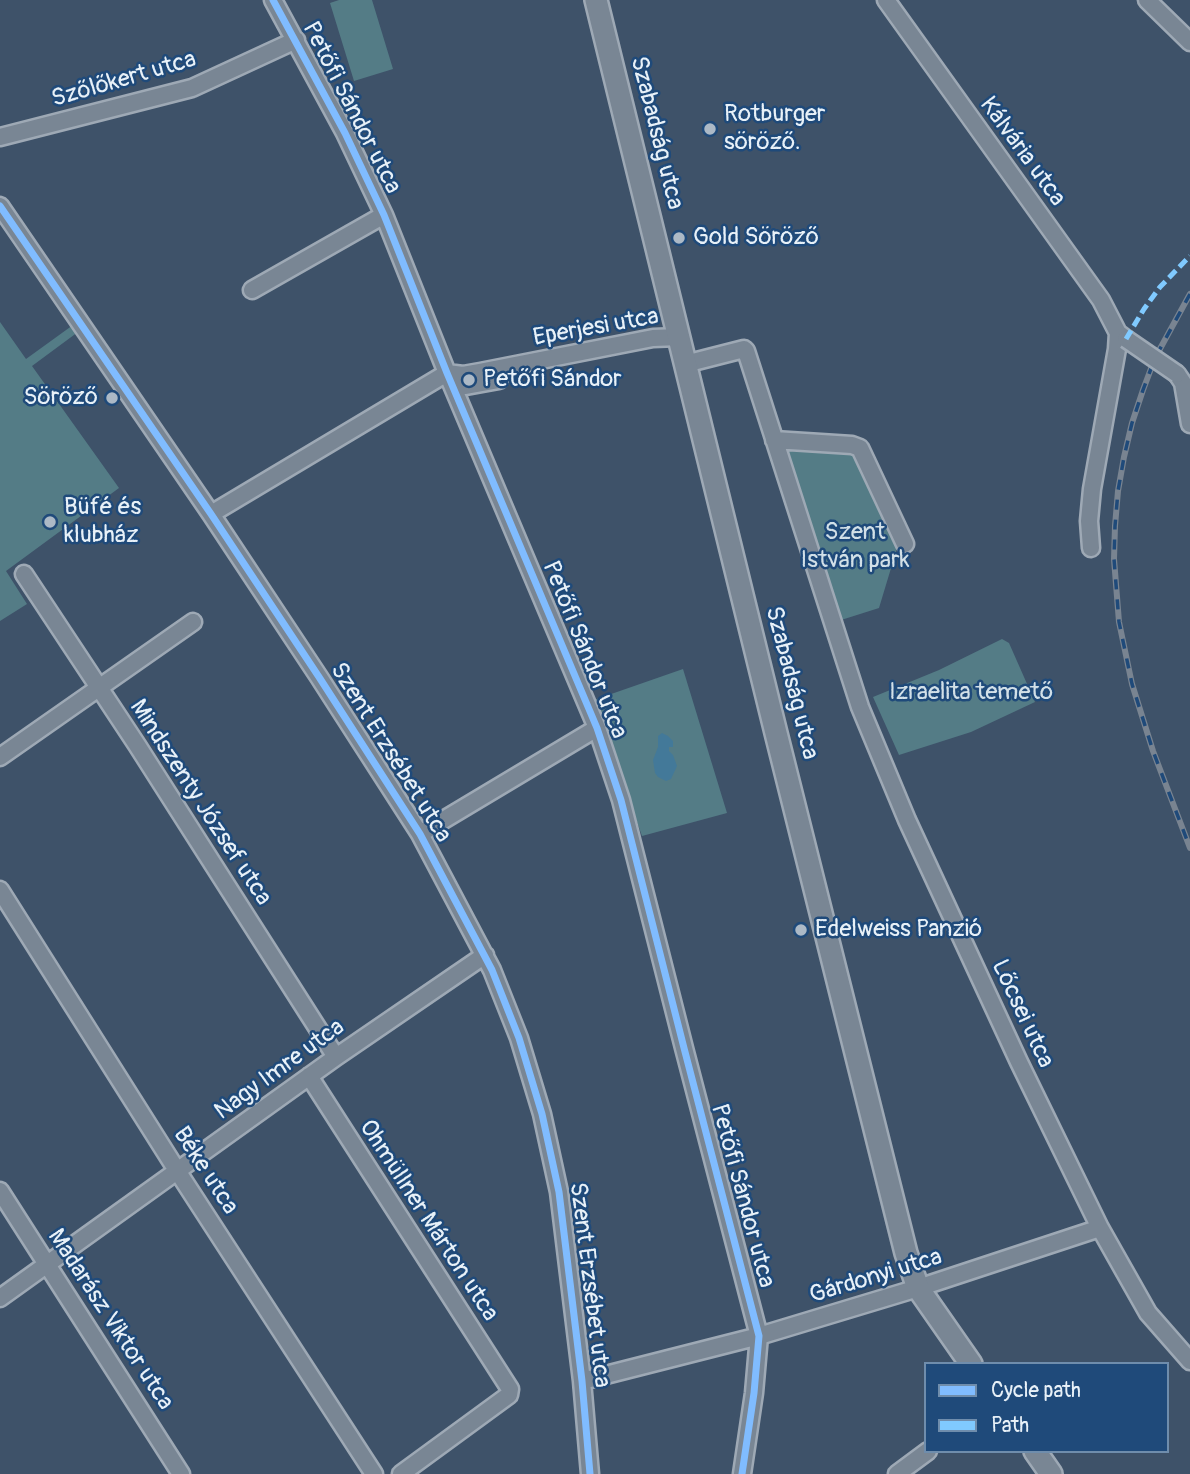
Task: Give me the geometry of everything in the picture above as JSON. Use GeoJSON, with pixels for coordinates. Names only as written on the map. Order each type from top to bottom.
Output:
{"type":"FeatureCollection","features":[{"type":"Feature","properties":{"kind":"street","name":"Szabadság utca"},"geometry":{"type":"LineString","coordinates":[[596,0],[906,1253],[918,1289],[970,1362]]}},
{"type":"Feature","properties":{"kind":"street","name":"Kálvária utca"},"geometry":{"type":"LineString","coordinates":[[886,0],[1101,300],[1122,336],[1177,374],[1183,383],[1190,424]]}},
{"type":"Feature","properties":{"kind":"street"},"geometry":{"type":"LineString","coordinates":[[1147,0],[1190,42]]}},
{"type":"Feature","properties":{"kind":"street","name":"Petőfi Sándor utca"},"geometry":{"type":"LineString","coordinates":[[276,1],[345,132],[384,215],[447,373],[597,728],[621,800],[759,1336],[742,1474]]}},
{"type":"Feature","properties":{"kind":"street","name":"Szőlőkert utca"},"geometry":{"type":"LineString","coordinates":[[0,137],[192,88],[296,40]]}},
{"type":"Feature","properties":{"kind":"street","name":"Szent Erzsébet utca"},"geometry":{"type":"LineString","coordinates":[[0,206],[319,677],[420,834],[485,955],[519,1038],[542,1114],[559,1192],[582,1381],[590,1474]]}},
{"type":"Feature","properties":{"kind":"street"},"geometry":{"type":"LineString","coordinates":[[253,290],[384,215]]}},
{"type":"Feature","properties":{"kind":"street"},"geometry":{"type":"LineString","coordinates":[[1091,548],[1088,521],[1092,489],[1122,336]]}},
{"type":"Feature","properties":{"kind":"street","name":"Eperjesi utca"},"geometry":{"type":"LineString","coordinates":[[447,373],[456,382],[466,386],[653,349],[679,337]]}},
{"type":"Feature","properties":{"kind":"street"},"geometry":{"type":"LineString","coordinates":[[685,364],[744,349],[774,440],[852,445],[860,448],[905,544]]}},
{"type":"Feature","properties":{"kind":"street"},"geometry":{"type":"LineString","coordinates":[[211,514],[447,373]]}},
{"type":"Feature","properties":{"kind":"street","name":"Lőcsei utca"},"geometry":{"type":"LineString","coordinates":[[774,440],[860,707],[907,820],[1019,1062],[1100,1228],[1147,1313],[1190,1361]]}},
{"type":"Feature","properties":{"kind":"street","name":"Mindszenty József utca"},"geometry":{"type":"LineString","coordinates":[[24,574],[137,745],[336,1057]]}},
{"type":"Feature","properties":{"kind":"street"},"geometry":{"type":"LineString","coordinates":[[0,757],[193,622]]}},
{"type":"Feature","properties":{"kind":"street"},"geometry":{"type":"LineString","coordinates":[[420,834],[597,728]]}},
{"type":"Feature","properties":{"kind":"street","name":"Béke utca"},"geometry":{"type":"LineString","coordinates":[[0,890],[178,1172],[374,1474]]}},
{"type":"Feature","properties":{"kind":"street","name":"Nagy Imre utca"},"geometry":{"type":"LineString","coordinates":[[0,1298],[309,1076],[485,955]]}},
{"type":"Feature","properties":{"kind":"street","name":"Ohmüllner Márton utca"},"geometry":{"type":"LineString","coordinates":[[309,1076],[510,1390],[509,1395],[401,1474]]}},
{"type":"Feature","properties":{"kind":"street","name":"Madarász Viktor utca"},"geometry":{"type":"LineString","coordinates":[[0,1191],[181,1474]]}},
{"type":"Feature","properties":{"kind":"street","name":"Gárdonyi utca"},"geometry":{"type":"LineString","coordinates":[[582,1381],[759,1336],[918,1289],[1100,1228]]}},
{"type":"Feature","properties":{"kind":"street"},"geometry":{"type":"LineString","coordinates":[[897,1474],[925,1453]]}},
{"type":"Feature","properties":{"kind":"street"},"geometry":{"type":"LineString","coordinates":[[1036,1453],[1051,1474]]}},
{"type":"Feature","properties":{"kind":"green space"},"geometry":{"type":"Polygon","coordinates":[[[339,0],[372,0],[393,69],[354,81],[330,3],[339,0]]]}},
{"type":"Feature","properties":{"kind":"green space"},"geometry":{"type":"Polygon","coordinates":[[[0,322],[26,359],[73,325],[78,332],[32,366],[119,488],[6,571],[27,604],[0,621],[0,322]]]}},
{"type":"Feature","properties":{"kind":"green space","name":"Szent István park"},"geometry":{"type":"Polygon","coordinates":[[[781,448],[849,451],[857,456],[898,545],[879,608],[838,621],[781,448]]]}},
{"type":"Feature","properties":{"kind":"green space","name":"Izraelita temető"},"geometry":{"type":"Polygon","coordinates":[[[1002,639],[1009,643],[1035,702],[971,732],[899,755],[873,697],[939,670],[1002,639]]]}},
{"type":"Feature","properties":{"kind":"green space"},"geometry":{"type":"Polygon","coordinates":[[[683,669],[727,813],[642,836],[594,700],[683,669]]]}},
{"type":"Feature","properties":{"kind":"water"},"geometry":{"type":"Polygon","coordinates":[[[662,733],[673,741],[673,747],[669,747],[669,751],[677,766],[671,779],[666,781],[655,773],[653,760],[658,747],[658,736],[662,733]]]}},
{"type":"Feature","properties":{"kind":"railway"},"geometry":{"type":"LineString","coordinates":[[1190,294],[1155,358],[1132,423],[1118,491],[1114,559],[1119,622],[1132,684],[1153,751],[1190,848]]}},
{"type":"Feature","properties":{"kind":"marked path"},"geometry":{"type":"LineString","coordinates":[[1126,339],[1160,287],[1190,256]]}},
{"type":"Feature","properties":{"kind":"cycle path"},"geometry":{"type":"LineString","coordinates":[[273,0],[345,133],[384,215],[447,373],[597,728],[621,800],[759,1336],[742,1474]]}},
{"type":"Feature","properties":{"kind":"cycle path"},"geometry":{"type":"LineString","coordinates":[[0,206],[319,677],[420,834],[492,970],[519,1038],[542,1114],[559,1192],[582,1381],[590,1474]]}},
{"type":"Feature","properties":{"kind":"place","name":"Rotburger söröző."},"geometry":{"type":"Point","coordinates":[710,129]}},
{"type":"Feature","properties":{"kind":"place","name":"Gold Söröző"},"geometry":{"type":"Point","coordinates":[679,238]}},
{"type":"Feature","properties":{"kind":"place","name":"Petőfi Sándor"},"geometry":{"type":"Point","coordinates":[469,380]}},
{"type":"Feature","properties":{"kind":"place","name":"Söröző"},"geometry":{"type":"Point","coordinates":[112,398]}},
{"type":"Feature","properties":{"kind":"place","name":"Büfé és klubház"},"geometry":{"type":"Point","coordinates":[50,522]}},
{"type":"Feature","properties":{"kind":"place","name":"Edelweiss Panzió"},"geometry":{"type":"Point","coordinates":[801,930]}}]}
